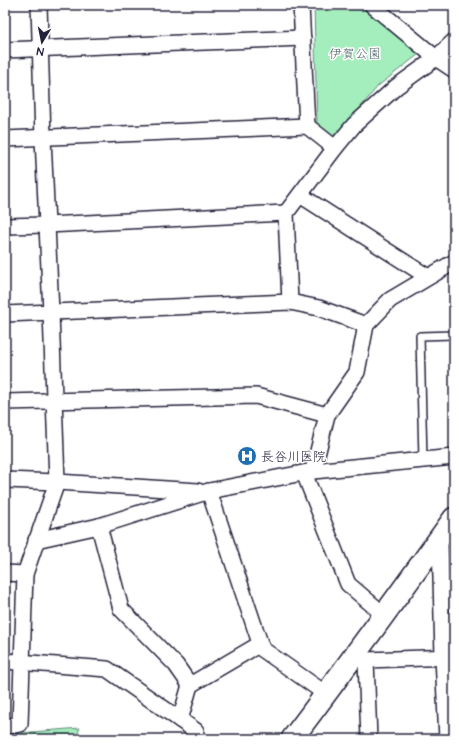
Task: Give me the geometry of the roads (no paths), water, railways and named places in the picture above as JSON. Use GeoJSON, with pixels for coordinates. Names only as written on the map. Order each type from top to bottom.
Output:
{"type":"FeatureCollection","features":[{"type":"Feature","properties":{"kind":"street"},"geometry":{"type":"LineString","coordinates":[[5,727],[20,724],[25,574],[57,482],[39,5]]}},
{"type":"Feature","properties":{"kind":"street"},"geometry":{"type":"LineString","coordinates":[[301,5],[307,126]]}},
{"type":"Feature","properties":{"kind":"street"},"geometry":{"type":"LineString","coordinates":[[372,5],[436,58],[454,70]]}},
{"type":"Feature","properties":{"kind":"street"},"geometry":{"type":"LineString","coordinates":[[5,50],[303,38]]}},
{"type":"Feature","properties":{"kind":"street"},"geometry":{"type":"LineString","coordinates":[[290,302],[286,213],[335,148],[354,126],[391,92],[436,58],[454,42]]}},
{"type":"Feature","properties":{"kind":"street"},"geometry":{"type":"LineString","coordinates":[[5,139],[307,126],[335,148]]}},
{"type":"Feature","properties":{"kind":"street"},"geometry":{"type":"LineString","coordinates":[[300,195],[428,277]]}},
{"type":"Feature","properties":{"kind":"street"},"geometry":{"type":"LineString","coordinates":[[5,226],[286,213]]}},
{"type":"Feature","properties":{"kind":"street"},"geometry":{"type":"LineString","coordinates":[[384,614],[348,584],[308,472],[327,415],[357,372],[366,325],[390,300],[454,262]]}},
{"type":"Feature","properties":{"kind":"street"},"geometry":{"type":"LineString","coordinates":[[5,314],[290,302],[319,308],[366,325]]}},
{"type":"Feature","properties":{"kind":"street"},"geometry":{"type":"LineString","coordinates":[[5,402],[256,396],[327,415]]}},
{"type":"Feature","properties":{"kind":"street"},"geometry":{"type":"LineString","coordinates":[[36,540],[99,526],[209,491],[308,472],[454,458]]}},
{"type":"Feature","properties":{"kind":"street"},"geometry":{"type":"LineString","coordinates":[[5,480],[209,491]]}},
{"type":"Feature","properties":{"kind":"street"},"geometry":{"type":"LineString","coordinates":[[209,491],[262,649],[326,694]]}},
{"type":"Feature","properties":{"kind":"street"},"geometry":{"type":"LineString","coordinates":[[292,739],[326,694],[360,658],[384,614],[454,518]]}},
{"type":"Feature","properties":{"kind":"street"},"geometry":{"type":"LineString","coordinates":[[99,526],[121,609],[176,665],[190,685]]}},
{"type":"Feature","properties":{"kind":"street"},"geometry":{"type":"LineString","coordinates":[[440,538],[448,657],[447,739]]}},
{"type":"Feature","properties":{"kind":"street"},"geometry":{"type":"LineString","coordinates":[[5,573],[25,574]]}},
{"type":"Feature","properties":{"kind":"street"},"geometry":{"type":"LineString","coordinates":[[180,720],[190,685],[260,644]]}},
{"type":"Feature","properties":{"kind":"street"},"geometry":{"type":"LineString","coordinates":[[360,658],[448,657]]}},
{"type":"Feature","properties":{"kind":"street"},"geometry":{"type":"LineString","coordinates":[[360,658],[369,739]]}},
{"type":"Feature","properties":{"kind":"street"},"geometry":{"type":"LineString","coordinates":[[5,661],[107,669],[196,731]]}},
{"type":"Feature","properties":{"kind":"lane"},"geometry":{"type":"LineString","coordinates":[[423,460],[420,336],[454,335]]}},
{"type":"Feature","properties":{"kind":"place","name":"長谷川医院"},"geometry":{"type":"Point","coordinates":[247,456]}},
{"type":"Feature","properties":{"kind":"park label","name":"伊賀公園"},"geometry":{"type":"Point","coordinates":[355,53]}}]}
